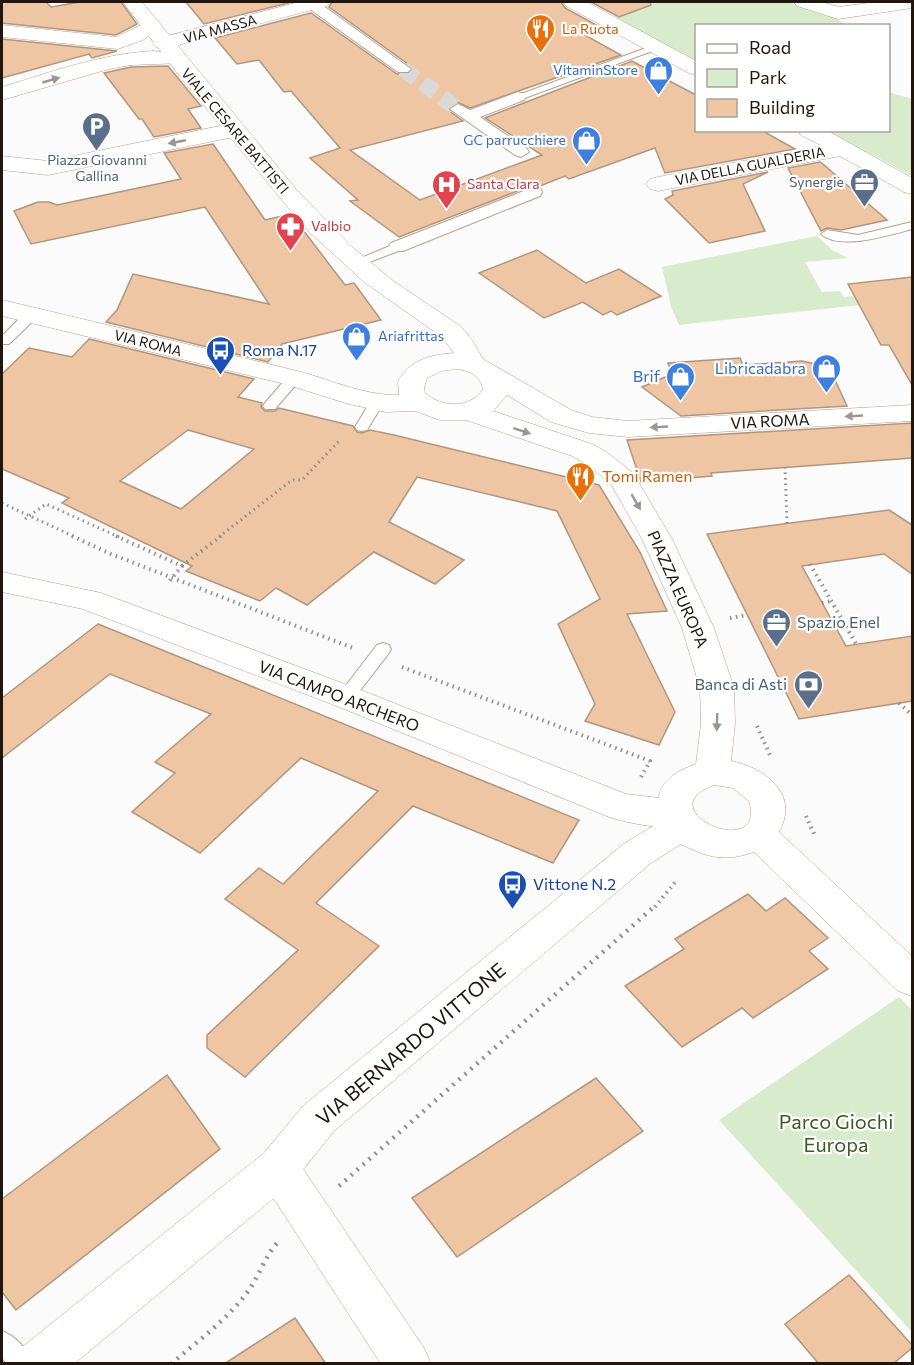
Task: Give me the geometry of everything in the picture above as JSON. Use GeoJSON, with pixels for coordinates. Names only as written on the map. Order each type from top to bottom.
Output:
{"type":"FeatureCollection","features":[{"type":"Feature","properties":{"kind":"street","name":"VIALE CESARE BATTISTI"},"geometry":{"type":"LineString","coordinates":[[132,2],[149,27],[301,210],[355,263],[402,299],[426,311],[448,329],[482,369]]}},
{"type":"Feature","properties":{"kind":"street"},"geometry":{"type":"LineString","coordinates":[[573,2],[695,68]]}},
{"type":"Feature","properties":{"kind":"street"},"geometry":{"type":"LineString","coordinates":[[804,2],[838,13],[912,2]]}},
{"type":"Feature","properties":{"kind":"street","name":"VIA MASSA"},"geometry":{"type":"LineString","coordinates":[[2,94],[100,66],[169,51],[316,3],[403,69]]}},
{"type":"Feature","properties":{"kind":"street"},"geometry":{"type":"LineString","coordinates":[[2,31],[118,43],[136,36],[149,27]]}},
{"type":"Feature","properties":{"kind":"street"},"geometry":{"type":"LineString","coordinates":[[78,40],[116,52],[115,57],[100,66]]}},
{"type":"Feature","properties":{"kind":"street"},"geometry":{"type":"LineString","coordinates":[[518,97],[463,112],[521,152]]}},
{"type":"Feature","properties":{"kind":"street"},"geometry":{"type":"LineString","coordinates":[[2,163],[48,168],[235,130]]}},
{"type":"Feature","properties":{"kind":"street","name":"VIA DELLA GUALDERIA"},"geometry":{"type":"LineString","coordinates":[[813,132],[912,187]]}},
{"type":"Feature","properties":{"kind":"street","name":"VIA DELLA GUALDERIA"},"geometry":{"type":"LineString","coordinates":[[658,184],[843,149]]}},
{"type":"Feature","properties":{"kind":"street"},"geometry":{"type":"LineString","coordinates":[[397,247],[534,192]]}},
{"type":"Feature","properties":{"kind":"street","name":"VIALE CESARE BATTISTI"},"geometry":{"type":"LineString","coordinates":[[402,299],[413,318],[428,334],[432,355],[420,383]]}},
{"type":"Feature","properties":{"kind":"street","name":"VIA ROMA"},"geometry":{"type":"LineString","coordinates":[[2,308],[294,378],[326,390],[377,402],[396,405],[420,383]]}},
{"type":"Feature","properties":{"kind":"street"},"geometry":{"type":"LineString","coordinates":[[442,362],[482,369],[497,389],[494,396],[479,408],[467,411],[441,411],[420,383],[442,362]]}},
{"type":"Feature","properties":{"kind":"street","name":"VIA ROMA"},"geometry":{"type":"LineString","coordinates":[[482,369],[561,416],[589,425],[628,429],[912,412]]}},
{"type":"Feature","properties":{"kind":"street","name":"VIA ROMA"},"geometry":{"type":"LineString","coordinates":[[294,378],[330,378],[358,383],[420,383]]}},
{"type":"Feature","properties":{"kind":"street"},"geometry":{"type":"LineString","coordinates":[[467,411],[582,450],[598,459]]}},
{"type":"Feature","properties":{"kind":"street","name":"VIA ROMA"},"geometry":{"type":"LineString","coordinates":[[598,459],[594,450],[597,442],[606,435],[628,429]]}},
{"type":"Feature","properties":{"kind":"street","name":"PIAZZA EUROPA"},"geometry":{"type":"LineString","coordinates":[[598,459],[623,479],[657,539],[698,628],[717,688],[718,724],[712,772]]}},
{"type":"Feature","properties":{"kind":"street","name":"VIA CAMPO ARCHERO"},"geometry":{"type":"LineString","coordinates":[[2,582],[90,600],[346,697],[622,807],[679,820]]}},
{"type":"Feature","properties":{"kind":"street"},"geometry":{"type":"LineString","coordinates":[[712,772],[727,772],[741,777],[754,784],[763,794],[769,805],[770,816],[759,835],[734,844],[720,844],[705,841],[679,820],[674,802],[677,790],[685,781],[697,775],[712,772]]}},
{"type":"Feature","properties":{"kind":"street","name":"VIA BERNARDO VITTONE"},"geometry":{"type":"LineString","coordinates":[[37,1364],[278,1168],[325,1114],[679,820]]}},
{"type":"Feature","properties":{"kind":"street"},"geometry":{"type":"LineString","coordinates":[[759,835],[912,980]]}},
{"type":"Feature","properties":{"kind":"street"},"geometry":{"type":"LineString","coordinates":[[278,1168],[408,1364]]}},
{"type":"Feature","properties":{"kind":"lane"},"geometry":{"type":"LineString","coordinates":[[518,97],[657,47]]}},
{"type":"Feature","properties":{"kind":"lane"},"geometry":{"type":"LineString","coordinates":[[827,234],[858,239],[912,226]]}},
{"type":"Feature","properties":{"kind":"lane"},"geometry":{"type":"LineString","coordinates":[[355,263],[397,247]]}},
{"type":"Feature","properties":{"kind":"lane"},"geometry":{"type":"LineString","coordinates":[[4,341],[31,315]]}},
{"type":"Feature","properties":{"kind":"lane"},"geometry":{"type":"LineString","coordinates":[[270,406],[294,378]]}},
{"type":"Feature","properties":{"kind":"lane"},"geometry":{"type":"LineString","coordinates":[[362,427],[377,402]]}},
{"type":"Feature","properties":{"kind":"lane"},"geometry":{"type":"LineString","coordinates":[[346,697],[380,653]]}},
{"type":"Feature","properties":{"kind":"lane"},"geometry":{"type":"LineString","coordinates":[[2,1342],[23,1364]]}},
{"type":"Feature","properties":{"kind":"path"},"geometry":{"type":"LineString","coordinates":[[167,584],[182,566],[292,480],[302,480],[347,433]]}},
{"type":"Feature","properties":{"kind":"path"},"geometry":{"type":"LineString","coordinates":[[785,467],[787,523]]}},
{"type":"Feature","properties":{"kind":"path"},"geometry":{"type":"LineString","coordinates":[[25,519],[53,499]]}},
{"type":"Feature","properties":{"kind":"path"},"geometry":{"type":"LineString","coordinates":[[2,503],[111,554],[380,653],[650,761],[636,785]]}},
{"type":"Feature","properties":{"kind":"path"},"geometry":{"type":"LineString","coordinates":[[46,504],[182,566]]}},
{"type":"Feature","properties":{"kind":"path"},"geometry":{"type":"LineString","coordinates":[[810,564],[856,644]]}},
{"type":"Feature","properties":{"kind":"path"},"geometry":{"type":"LineString","coordinates":[[822,603],[832,601]]}},
{"type":"Feature","properties":{"kind":"path"},"geometry":{"type":"LineString","coordinates":[[899,703],[912,715]]}},
{"type":"Feature","properties":{"kind":"path"},"geometry":{"type":"LineString","coordinates":[[757,726],[775,762]]}},
{"type":"Feature","properties":{"kind":"path"},"geometry":{"type":"LineString","coordinates":[[801,807],[820,846]]}},
{"type":"Feature","properties":{"kind":"path"},"geometry":{"type":"LineString","coordinates":[[171,1364],[215,1327],[250,1289],[266,1254],[308,1213],[655,908],[676,881]]}},
{"type":"Feature","properties":{"kind":"green space"},"geometry":{"type":"Polygon","coordinates":[[[609,2],[788,2],[836,18],[844,24],[695,24],[695,61],[614,19],[629,13],[609,2]]]}},
{"type":"Feature","properties":{"kind":"green space"},"geometry":{"type":"Polygon","coordinates":[[[890,92],[912,99],[912,176],[829,132],[890,132],[890,92]]]}},
{"type":"Feature","properties":{"kind":"green space"},"geometry":{"type":"Polygon","coordinates":[[[817,236],[832,250],[848,258],[805,262],[822,292],[840,291],[844,297],[853,296],[860,305],[679,325],[671,307],[662,267],[817,236]]]}},
{"type":"Feature","properties":{"kind":"green space","name":"Parco Giochi Europa"},"geometry":{"type":"Polygon","coordinates":[[[899,997],[912,1010],[912,1332],[719,1120],[899,997]]]}},
{"type":"Feature","properties":{"kind":"building"},"geometry":{"type":"Polygon","coordinates":[[[2,2],[46,2],[51,7],[80,2],[121,2],[137,24],[116,35],[2,23],[2,2]]]}},
{"type":"Feature","properties":{"kind":"building"},"geometry":{"type":"Polygon","coordinates":[[[186,2],[292,2],[204,24],[186,2]]]}},
{"type":"Feature","properties":{"kind":"building"},"geometry":{"type":"Polygon","coordinates":[[[332,2],[561,2],[565,8],[600,27],[581,33],[621,55],[470,108],[457,102],[448,110],[463,121],[350,150],[420,200],[542,155],[485,118],[632,61],[695,94],[695,132],[765,132],[795,149],[665,173],[655,148],[569,179],[565,176],[540,186],[533,185],[399,237],[350,201],[358,200],[310,158],[340,148],[291,91],[284,92],[259,60],[237,64],[215,38],[311,13],[397,74],[408,74],[413,71],[412,67],[329,7],[332,2]]]}},
{"type":"Feature","properties":{"kind":"building"},"geometry":{"type":"Polygon","coordinates":[[[591,2],[650,2],[651,5],[619,17],[591,2]]]}},
{"type":"Feature","properties":{"kind":"building"},"geometry":{"type":"Polygon","coordinates":[[[2,39],[117,51],[92,58],[89,54],[2,78],[2,39]]]}},
{"type":"Feature","properties":{"kind":"building"},"geometry":{"type":"Polygon","coordinates":[[[168,66],[201,106],[188,109],[201,128],[154,137],[104,73],[131,67],[168,66]]]}},
{"type":"Feature","properties":{"kind":"building"},"geometry":{"type":"Polygon","coordinates":[[[213,144],[265,220],[291,214],[345,285],[354,283],[381,320],[282,344],[268,362],[106,322],[117,310],[133,274],[269,304],[205,207],[31,244],[14,211],[38,202],[57,205],[181,179],[164,153],[213,144]]]}},
{"type":"Feature","properties":{"kind":"building"},"geometry":{"type":"Polygon","coordinates":[[[820,162],[887,220],[841,230],[827,228],[821,231],[788,168],[820,162]]]}},
{"type":"Feature","properties":{"kind":"building"},"geometry":{"type":"Polygon","coordinates":[[[768,172],[743,184],[765,231],[709,243],[665,199],[673,195],[672,191],[768,172]]]}},
{"type":"Feature","properties":{"kind":"building"},"geometry":{"type":"Polygon","coordinates":[[[537,250],[586,283],[619,269],[661,296],[617,315],[611,311],[603,315],[583,302],[544,318],[479,273],[537,250]]]}},
{"type":"Feature","properties":{"kind":"building"},"geometry":{"type":"Polygon","coordinates":[[[912,277],[912,385],[889,345],[881,345],[848,284],[912,277]]]}},
{"type":"Feature","properties":{"kind":"building"},"geometry":{"type":"Polygon","coordinates":[[[89,339],[254,379],[238,397],[262,403],[261,407],[265,411],[275,411],[279,408],[353,426],[357,432],[370,430],[394,435],[599,485],[640,552],[667,611],[627,614],[675,712],[659,745],[585,721],[595,704],[558,624],[600,599],[557,511],[417,477],[389,522],[464,560],[435,584],[374,552],[307,605],[276,588],[260,601],[186,571],[192,566],[62,503],[69,498],[2,469],[2,374],[29,348],[72,357],[89,339]],[[188,430],[120,481],[181,509],[254,449],[188,430]]]}},
{"type":"Feature","properties":{"kind":"building"},"geometry":{"type":"Polygon","coordinates":[[[740,358],[743,365],[802,361],[829,367],[847,406],[681,416],[642,387],[672,374],[668,363],[740,358]]]}},
{"type":"Feature","properties":{"kind":"building"},"geometry":{"type":"Polygon","coordinates":[[[912,423],[912,458],[711,473],[712,476],[641,482],[627,440],[912,423]]]}},
{"type":"Feature","properties":{"kind":"building"},"geometry":{"type":"Polygon","coordinates":[[[889,510],[912,525],[912,574],[884,554],[802,566],[846,646],[912,636],[912,701],[799,719],[707,534],[889,510]]]}},
{"type":"Feature","properties":{"kind":"building"},"geometry":{"type":"Polygon","coordinates":[[[98,624],[579,820],[553,863],[413,806],[316,903],[379,946],[245,1077],[207,1048],[207,1035],[298,950],[225,899],[259,868],[283,884],[378,791],[301,758],[200,853],[132,812],[175,773],[155,762],[211,714],[110,674],[2,758],[2,698],[98,624]]]}},
{"type":"Feature","properties":{"kind":"building"},"geometry":{"type":"Polygon","coordinates":[[[748,894],[766,911],[785,898],[828,938],[809,951],[828,969],[753,1018],[742,1008],[682,1047],[625,986],[684,949],[675,939],[748,894]]]}},
{"type":"Feature","properties":{"kind":"building"},"geometry":{"type":"Polygon","coordinates":[[[167,1075],[220,1149],[16,1310],[2,1292],[2,1199],[167,1075]]]}},
{"type":"Feature","properties":{"kind":"building"},"geometry":{"type":"Polygon","coordinates":[[[596,1078],[643,1131],[457,1257],[412,1198],[596,1078]]]}},
{"type":"Feature","properties":{"kind":"building"},"geometry":{"type":"Polygon","coordinates":[[[849,1275],[912,1345],[912,1348],[893,1364],[819,1364],[785,1324],[849,1275]]]}},
{"type":"Feature","properties":{"kind":"building"},"geometry":{"type":"Polygon","coordinates":[[[295,1318],[326,1364],[224,1364],[295,1318]]]}},
{"type":"Feature","properties":{"kind":"tunnel"},"geometry":{"type":"LineString","coordinates":[[403,69],[458,109]]}},
{"type":"Feature","properties":{"kind":"place","name":"La Ruota"},"geometry":{"type":"Point","coordinates":[541,54]}},
{"type":"Feature","properties":{"kind":"place","name":"VitaminStore"},"geometry":{"type":"Point","coordinates":[659,96]}},
{"type":"Feature","properties":{"kind":"place","name":"Piazza Giovanni Gallina"},"geometry":{"type":"Point","coordinates":[97,152]}},
{"type":"Feature","properties":{"kind":"place","name":"GC parrucchiere"},"geometry":{"type":"Point","coordinates":[587,166]}},
{"type":"Feature","properties":{"kind":"place","name":"Synergie"},"geometry":{"type":"Point","coordinates":[865,208]}},
{"type":"Feature","properties":{"kind":"place","name":"Santa Clara"},"geometry":{"type":"Point","coordinates":[446,210]}},
{"type":"Feature","properties":{"kind":"place","name":"Valbio"},"geometry":{"type":"Point","coordinates":[290,252]}},
{"type":"Feature","properties":{"kind":"place","name":"Ariafrittas"},"geometry":{"type":"Point","coordinates":[357,362]}},
{"type":"Feature","properties":{"kind":"place","name":"Roma N.17"},"geometry":{"type":"Point","coordinates":[221,376]}},
{"type":"Feature","properties":{"kind":"place","name":"Libricadabra"},"geometry":{"type":"Point","coordinates":[827,394]}},
{"type":"Feature","properties":{"kind":"place","name":"Brif"},"geometry":{"type":"Point","coordinates":[681,402]}},
{"type":"Feature","properties":{"kind":"place","name":"Tomi Ramen"},"geometry":{"type":"Point","coordinates":[581,502]}},
{"type":"Feature","properties":{"kind":"place","name":"Spazio Enel"},"geometry":{"type":"Point","coordinates":[776,648]}},
{"type":"Feature","properties":{"kind":"place","name":"Banca di Asti"},"geometry":{"type":"Point","coordinates":[808,710]}},
{"type":"Feature","properties":{"kind":"place","name":"Vittone N.2"},"geometry":{"type":"Point","coordinates":[512,910]}}]}
